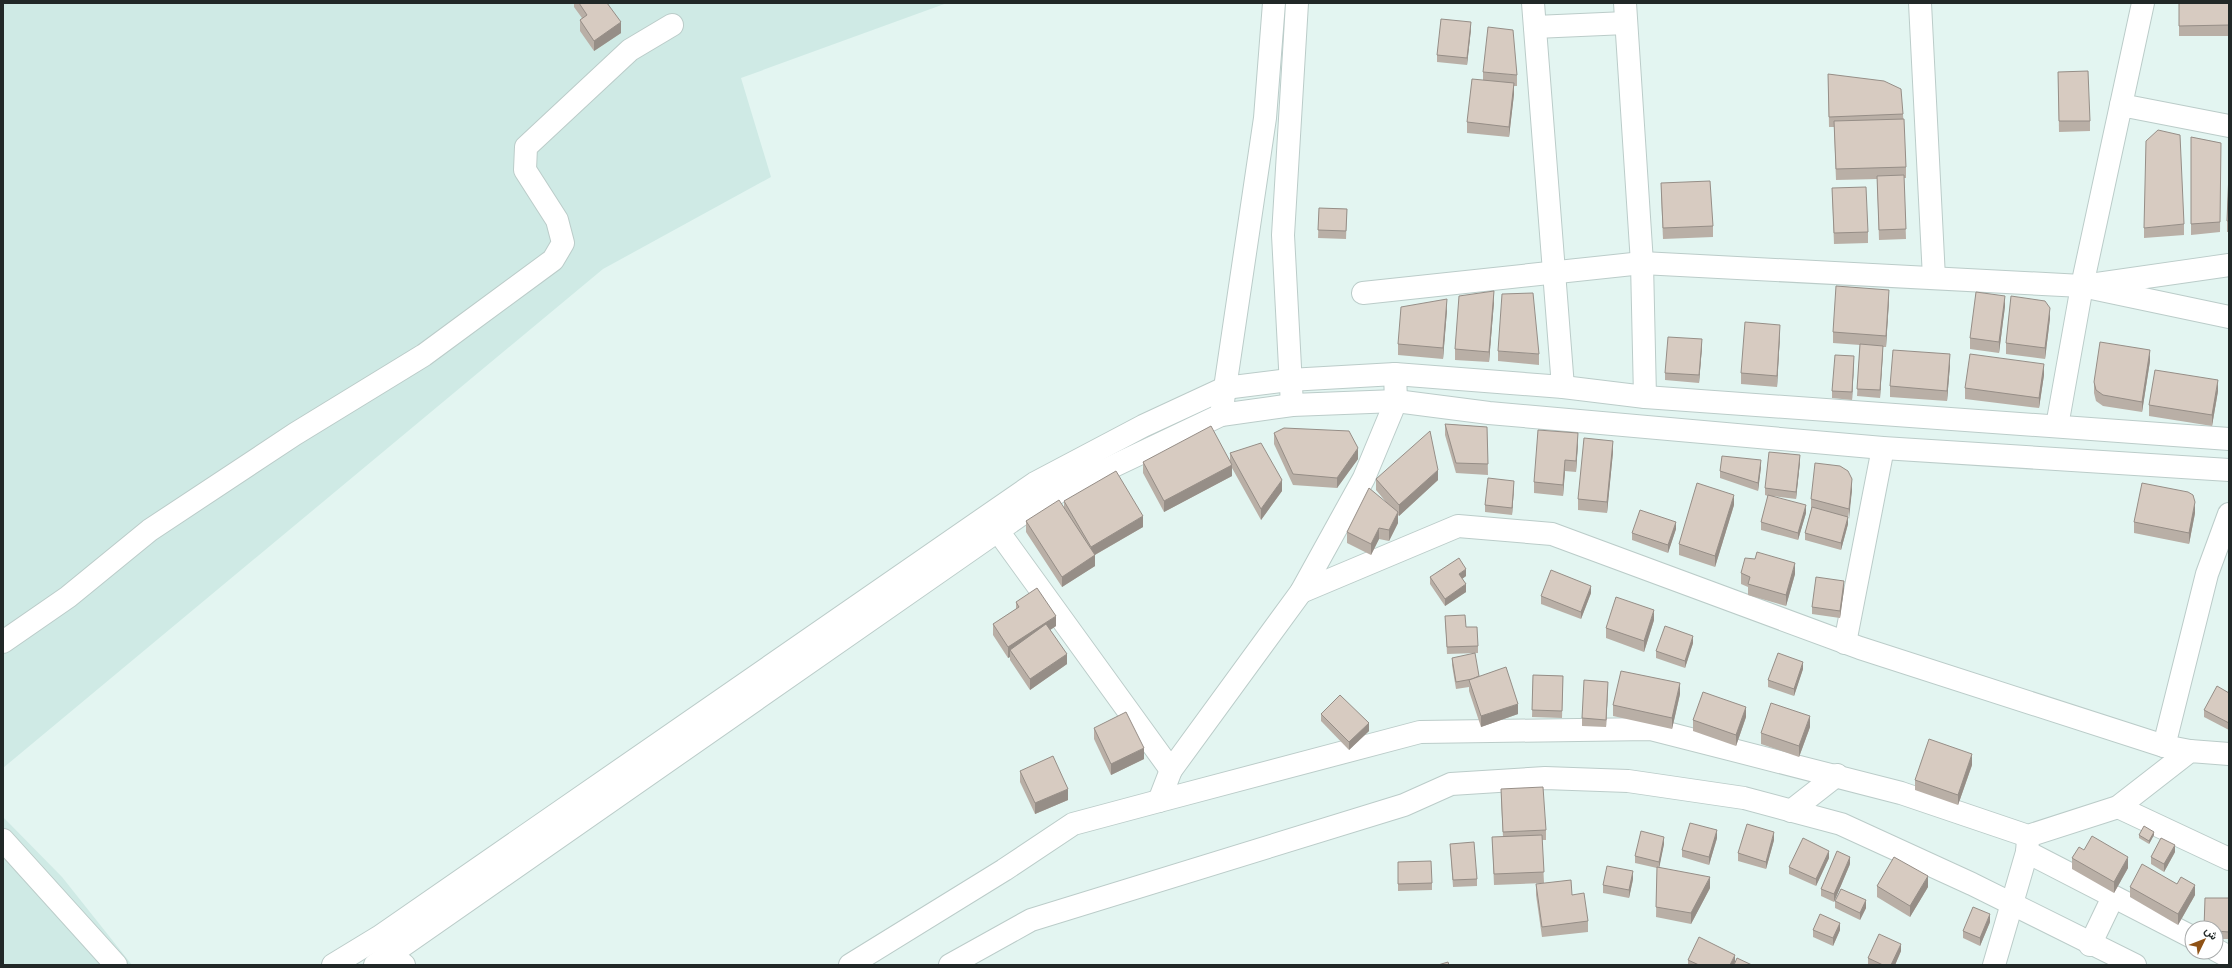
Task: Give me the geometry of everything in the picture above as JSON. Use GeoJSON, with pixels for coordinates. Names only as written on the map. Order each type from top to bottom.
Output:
{"type":"FeatureCollection","features":[{"type":"Feature","properties":{"kind":"street"},"geometry":{"type":"LineString","coordinates":[[1220,415],[1265,118],[1274,3]]}},
{"type":"Feature","properties":{"kind":"street"},"geometry":{"type":"LineString","coordinates":[[1292,405],[1289,380],[1283,235],[1297,3]]}},
{"type":"Feature","properties":{"kind":"street"},"geometry":{"type":"LineString","coordinates":[[1533,3],[1553,273],[1564,387]]}},
{"type":"Feature","properties":{"kind":"street"},"geometry":{"type":"LineString","coordinates":[[1920,3],[1934,278]]}},
{"type":"Feature","properties":{"kind":"street"},"geometry":{"type":"LineString","coordinates":[[2057,426],[2082,286],[2143,3]]}},
{"type":"Feature","properties":{"kind":"street"},"geometry":{"type":"LineString","coordinates":[[1535,27],[1626,13],[1642,263],[1645,397]]}},
{"type":"Feature","properties":{"kind":"street"},"geometry":{"type":"LineString","coordinates":[[3,642],[68,597],[150,530],[295,434],[424,355],[553,260],[563,243],[557,220],[525,170],[526,146],[630,50],[672,25]]}},
{"type":"Feature","properties":{"kind":"street"},"geometry":{"type":"LineString","coordinates":[[2121,105],[2229,126]]}},
{"type":"Feature","properties":{"kind":"street"},"geometry":{"type":"LineString","coordinates":[[1363,293],[1642,263],[2082,286],[2229,317]]}},
{"type":"Feature","properties":{"kind":"street"},"geometry":{"type":"LineString","coordinates":[[2082,286],[2229,265]]}},
{"type":"Feature","properties":{"kind":"street"},"geometry":{"type":"LineString","coordinates":[[1159,801],[1171,770],[1301,592],[1364,478],[1396,401],[1395,374]]}},
{"type":"Feature","properties":{"kind":"street"},"geometry":{"type":"LineString","coordinates":[[333,965],[379,937],[1035,483],[1143,426],[1225,388],[1289,380],[1395,374],[1564,387],[1645,397],[2229,439]]}},
{"type":"Feature","properties":{"kind":"street"},"geometry":{"type":"LineString","coordinates":[[379,937],[390,962],[1042,500],[1220,415],[1292,405],[1396,401],[1489,412],[1883,448],[2229,470]]}},
{"type":"Feature","properties":{"kind":"street"},"geometry":{"type":"LineString","coordinates":[[1845,643],[1883,448]]}},
{"type":"Feature","properties":{"kind":"street"},"geometry":{"type":"LineString","coordinates":[[2164,746],[2208,574],[2229,514]]}},
{"type":"Feature","properties":{"kind":"street"},"geometry":{"type":"LineString","coordinates":[[1301,592],[1458,526],[1552,534],[1845,643],[2164,746],[2224,755]]}},
{"type":"Feature","properties":{"kind":"street"},"geometry":{"type":"LineString","coordinates":[[998,531],[1171,770]]}},
{"type":"Feature","properties":{"kind":"street"},"geometry":{"type":"LineString","coordinates":[[850,965],[1004,870],[1073,824],[1420,732],[1651,729],[1837,776],[1901,793],[2028,844],[2113,897],[2184,934]]}},
{"type":"Feature","properties":{"kind":"street"},"geometry":{"type":"LineString","coordinates":[[2028,844],[2118,807],[2190,751]]}},
{"type":"Feature","properties":{"kind":"street"},"geometry":{"type":"LineString","coordinates":[[1792,811],[1837,776]]}},
{"type":"Feature","properties":{"kind":"street"},"geometry":{"type":"LineString","coordinates":[[950,965],[1031,920],[1404,805],[1451,784],[1545,778],[1628,781],[1744,798],[1841,824],[2013,905],[2090,945],[2135,965]]}},
{"type":"Feature","properties":{"kind":"street"},"geometry":{"type":"LineString","coordinates":[[2118,807],[2229,859]]}},
{"type":"Feature","properties":{"kind":"street"},"geometry":{"type":"LineString","coordinates":[[3,840],[116,965]]}},
{"type":"Feature","properties":{"kind":"street"},"geometry":{"type":"LineString","coordinates":[[1994,965],[2013,905],[2028,844]]}},
{"type":"Feature","properties":{"kind":"street"},"geometry":{"type":"LineString","coordinates":[[2090,945],[2113,897]]}},
{"type":"Feature","properties":{"kind":"shaded area"},"geometry":{"type":"Polygon","coordinates":[[[3,3],[947,3],[741,78],[771,177],[603,269],[3,768],[3,3]]]}},
{"type":"Feature","properties":{"kind":"shaded area"},"geometry":{"type":"Polygon","coordinates":[[[3,817],[62,877],[132,965],[3,965],[3,817]]]}},
{"type":"Feature","properties":{"kind":"building"},"geometry":{"type":"Polygon","coordinates":[[[579,3],[607,3],[621,22],[594,41],[580,20],[587,15],[579,3]]]}},
{"type":"Feature","properties":{"kind":"building"},"geometry":{"type":"Polygon","coordinates":[[[2179,3],[2229,3],[2229,25],[2179,26],[2179,3]]]}},
{"type":"Feature","properties":{"kind":"building"},"geometry":{"type":"Polygon","coordinates":[[[1441,19],[1471,22],[1467,58],[1437,55],[1441,19]]]}},
{"type":"Feature","properties":{"kind":"building"},"geometry":{"type":"Polygon","coordinates":[[[1488,27],[1513,30],[1517,75],[1483,72],[1488,27]]]}},
{"type":"Feature","properties":{"kind":"building"},"geometry":{"type":"Polygon","coordinates":[[[2088,71],[2090,121],[2059,121],[2058,72],[2088,71]]]}},
{"type":"Feature","properties":{"kind":"building"},"geometry":{"type":"Polygon","coordinates":[[[1828,74],[1884,81],[1901,89],[1903,114],[1829,117],[1828,74]]]}},
{"type":"Feature","properties":{"kind":"building"},"geometry":{"type":"Polygon","coordinates":[[[1472,79],[1514,83],[1509,127],[1467,122],[1472,79]]]}},
{"type":"Feature","properties":{"kind":"building"},"geometry":{"type":"Polygon","coordinates":[[[1904,119],[1906,167],[1836,169],[1834,121],[1904,119]]]}},
{"type":"Feature","properties":{"kind":"building"},"geometry":{"type":"Polygon","coordinates":[[[2158,130],[2180,135],[2184,224],[2144,228],[2146,141],[2158,130]]]}},
{"type":"Feature","properties":{"kind":"building"},"geometry":{"type":"Polygon","coordinates":[[[2191,137],[2221,143],[2220,222],[2191,224],[2191,137]]]}},
{"type":"Feature","properties":{"kind":"building"},"geometry":{"type":"Polygon","coordinates":[[[2229,172],[2229,221],[2227,221],[2229,172]]]}},
{"type":"Feature","properties":{"kind":"building"},"geometry":{"type":"Polygon","coordinates":[[[1904,175],[1906,229],[1879,230],[1877,176],[1904,175]]]}},
{"type":"Feature","properties":{"kind":"building"},"geometry":{"type":"Polygon","coordinates":[[[1710,181],[1713,226],[1663,228],[1661,183],[1710,181]]]}},
{"type":"Feature","properties":{"kind":"building"},"geometry":{"type":"Polygon","coordinates":[[[1866,187],[1868,232],[1834,233],[1832,188],[1866,187]]]}},
{"type":"Feature","properties":{"kind":"building"},"geometry":{"type":"Polygon","coordinates":[[[1319,208],[1347,209],[1346,231],[1318,230],[1319,208]]]}},
{"type":"Feature","properties":{"kind":"building"},"geometry":{"type":"Polygon","coordinates":[[[1836,286],[1889,290],[1886,336],[1833,332],[1836,286]]]}},
{"type":"Feature","properties":{"kind":"building"},"geometry":{"type":"Polygon","coordinates":[[[1494,291],[1489,352],[1455,349],[1459,296],[1494,291]]]}},
{"type":"Feature","properties":{"kind":"building"},"geometry":{"type":"Polygon","coordinates":[[[1976,292],[2005,296],[1999,342],[1970,338],[1976,292]]]}},
{"type":"Feature","properties":{"kind":"building"},"geometry":{"type":"Polygon","coordinates":[[[1533,293],[1539,354],[1498,351],[1502,294],[1533,293]]]}},
{"type":"Feature","properties":{"kind":"building"},"geometry":{"type":"Polygon","coordinates":[[[2011,296],[2045,301],[2050,308],[2045,348],[2006,343],[2011,296]]]}},
{"type":"Feature","properties":{"kind":"building"},"geometry":{"type":"Polygon","coordinates":[[[1447,299],[1443,348],[1398,344],[1401,307],[1447,299]]]}},
{"type":"Feature","properties":{"kind":"building"},"geometry":{"type":"Polygon","coordinates":[[[1745,322],[1780,325],[1777,376],[1741,373],[1745,322]]]}},
{"type":"Feature","properties":{"kind":"building"},"geometry":{"type":"Polygon","coordinates":[[[1668,337],[1702,339],[1699,375],[1665,373],[1668,337]]]}},
{"type":"Feature","properties":{"kind":"building"},"geometry":{"type":"Polygon","coordinates":[[[2100,342],[2150,350],[2142,402],[2103,395],[2096,390],[2094,382],[2100,342]]]}},
{"type":"Feature","properties":{"kind":"building"},"geometry":{"type":"Polygon","coordinates":[[[1860,344],[1883,346],[1880,390],[1857,389],[1860,344]]]}},
{"type":"Feature","properties":{"kind":"building"},"geometry":{"type":"Polygon","coordinates":[[[1893,350],[1950,354],[1947,391],[1890,386],[1893,350]]]}},
{"type":"Feature","properties":{"kind":"building"},"geometry":{"type":"Polygon","coordinates":[[[1970,354],[2044,364],[2039,398],[1965,388],[1970,354]]]}},
{"type":"Feature","properties":{"kind":"building"},"geometry":{"type":"Polygon","coordinates":[[[1835,355],[1854,356],[1852,392],[1832,391],[1835,355]]]}},
{"type":"Feature","properties":{"kind":"building"},"geometry":{"type":"Polygon","coordinates":[[[2155,370],[2218,380],[2212,415],[2149,405],[2155,370]]]}},
{"type":"Feature","properties":{"kind":"building"},"geometry":{"type":"Polygon","coordinates":[[[1445,424],[1487,427],[1488,464],[1456,463],[1445,424]]]}},
{"type":"Feature","properties":{"kind":"building"},"geometry":{"type":"Polygon","coordinates":[[[1211,426],[1232,465],[1164,501],[1143,462],[1211,426]]]}},
{"type":"Feature","properties":{"kind":"building"},"geometry":{"type":"Polygon","coordinates":[[[1284,428],[1349,431],[1358,448],[1337,478],[1293,474],[1274,433],[1284,428]]]}},
{"type":"Feature","properties":{"kind":"building"},"geometry":{"type":"Polygon","coordinates":[[[1538,430],[1578,433],[1576,461],[1565,460],[1563,485],[1534,482],[1538,430]]]}},
{"type":"Feature","properties":{"kind":"building"},"geometry":{"type":"Polygon","coordinates":[[[1430,431],[1438,470],[1399,505],[1376,479],[1430,431]]]}},
{"type":"Feature","properties":{"kind":"building"},"geometry":{"type":"Polygon","coordinates":[[[1584,438],[1613,441],[1607,502],[1578,499],[1584,438]]]}},
{"type":"Feature","properties":{"kind":"building"},"geometry":{"type":"Polygon","coordinates":[[[1261,443],[1282,480],[1261,509],[1230,453],[1261,443]]]}},
{"type":"Feature","properties":{"kind":"building"},"geometry":{"type":"Polygon","coordinates":[[[1769,452],[1800,455],[1796,492],[1765,488],[1769,452]]]}},
{"type":"Feature","properties":{"kind":"building"},"geometry":{"type":"Polygon","coordinates":[[[1722,456],[1761,460],[1758,483],[1720,471],[1722,456]]]}},
{"type":"Feature","properties":{"kind":"building"},"geometry":{"type":"Polygon","coordinates":[[[1815,463],[1840,466],[1848,471],[1852,479],[1849,509],[1811,499],[1815,463]]]}},
{"type":"Feature","properties":{"kind":"building"},"geometry":{"type":"Polygon","coordinates":[[[1116,471],[1143,516],[1091,547],[1064,501],[1116,471]]]}},
{"type":"Feature","properties":{"kind":"building"},"geometry":{"type":"Polygon","coordinates":[[[1488,478],[1514,481],[1512,508],[1485,505],[1488,478]]]}},
{"type":"Feature","properties":{"kind":"building"},"geometry":{"type":"Polygon","coordinates":[[[1697,483],[1734,495],[1715,556],[1679,544],[1697,483]]]}},
{"type":"Feature","properties":{"kind":"building"},"geometry":{"type":"Polygon","coordinates":[[[2142,483],[2188,492],[2193,495],[2195,502],[2189,533],[2134,522],[2142,483]]]}},
{"type":"Feature","properties":{"kind":"building"},"geometry":{"type":"Polygon","coordinates":[[[1369,488],[1398,512],[1389,530],[1379,528],[1371,544],[1347,532],[1369,488]]]}},
{"type":"Feature","properties":{"kind":"building"},"geometry":{"type":"Polygon","coordinates":[[[1768,495],[1806,505],[1798,533],[1761,522],[1768,495]]]}},
{"type":"Feature","properties":{"kind":"building"},"geometry":{"type":"Polygon","coordinates":[[[1059,500],[1095,555],[1062,577],[1026,521],[1059,500]]]}},
{"type":"Feature","properties":{"kind":"building"},"geometry":{"type":"Polygon","coordinates":[[[1812,507],[1848,517],[1841,543],[1805,533],[1812,507]]]}},
{"type":"Feature","properties":{"kind":"building"},"geometry":{"type":"Polygon","coordinates":[[[1640,510],[1676,522],[1668,545],[1632,533],[1640,510]]]}},
{"type":"Feature","properties":{"kind":"building"},"geometry":{"type":"Polygon","coordinates":[[[1757,552],[1795,563],[1786,595],[1748,584],[1750,577],[1741,573],[1745,558],[1755,559],[1757,552]]]}},
{"type":"Feature","properties":{"kind":"building"},"geometry":{"type":"Polygon","coordinates":[[[1459,558],[1466,569],[1459,574],[1466,584],[1445,599],[1430,577],[1459,558]]]}},
{"type":"Feature","properties":{"kind":"building"},"geometry":{"type":"Polygon","coordinates":[[[1551,570],[1591,586],[1581,612],[1541,596],[1551,570]]]}},
{"type":"Feature","properties":{"kind":"building"},"geometry":{"type":"Polygon","coordinates":[[[1816,577],[1844,581],[1840,611],[1812,607],[1816,577]]]}},
{"type":"Feature","properties":{"kind":"building"},"geometry":{"type":"Polygon","coordinates":[[[1037,588],[1056,616],[1008,647],[993,624],[1019,607],[1016,602],[1037,588]]]}},
{"type":"Feature","properties":{"kind":"building"},"geometry":{"type":"Polygon","coordinates":[[[1616,597],[1654,610],[1644,641],[1606,628],[1616,597]]]}},
{"type":"Feature","properties":{"kind":"building"},"geometry":{"type":"Polygon","coordinates":[[[1465,615],[1466,627],[1477,627],[1478,646],[1447,647],[1445,616],[1465,615]]]}},
{"type":"Feature","properties":{"kind":"building"},"geometry":{"type":"Polygon","coordinates":[[[1046,624],[1067,654],[1030,679],[1010,650],[1046,624]]]}},
{"type":"Feature","properties":{"kind":"building"},"geometry":{"type":"Polygon","coordinates":[[[1665,626],[1693,636],[1685,661],[1656,651],[1665,626]]]}},
{"type":"Feature","properties":{"kind":"building"},"geometry":{"type":"Polygon","coordinates":[[[1475,653],[1479,676],[1456,682],[1452,658],[1475,653]]]}},
{"type":"Feature","properties":{"kind":"building"},"geometry":{"type":"Polygon","coordinates":[[[1778,653],[1803,662],[1794,689],[1768,680],[1778,653]]]}},
{"type":"Feature","properties":{"kind":"building"},"geometry":{"type":"Polygon","coordinates":[[[1506,667],[1518,704],[1481,716],[1469,680],[1506,667]]]}},
{"type":"Feature","properties":{"kind":"building"},"geometry":{"type":"Polygon","coordinates":[[[1621,671],[1680,683],[1672,718],[1613,705],[1621,671]]]}},
{"type":"Feature","properties":{"kind":"building"},"geometry":{"type":"Polygon","coordinates":[[[1533,675],[1563,676],[1562,711],[1532,710],[1533,675]]]}},
{"type":"Feature","properties":{"kind":"building"},"geometry":{"type":"Polygon","coordinates":[[[1584,680],[1608,682],[1606,720],[1582,718],[1584,680]]]}},
{"type":"Feature","properties":{"kind":"building"},"geometry":{"type":"Polygon","coordinates":[[[2217,686],[2229,693],[2229,723],[2204,710],[2217,686]]]}},
{"type":"Feature","properties":{"kind":"building"},"geometry":{"type":"Polygon","coordinates":[[[1703,692],[1746,707],[1736,735],[1693,720],[1703,692]]]}},
{"type":"Feature","properties":{"kind":"building"},"geometry":{"type":"Polygon","coordinates":[[[1340,695],[1369,723],[1349,742],[1321,714],[1340,695]]]}},
{"type":"Feature","properties":{"kind":"building"},"geometry":{"type":"Polygon","coordinates":[[[1771,703],[1810,716],[1799,746],[1761,733],[1771,703]]]}},
{"type":"Feature","properties":{"kind":"building"},"geometry":{"type":"Polygon","coordinates":[[[1126,712],[1144,748],[1111,764],[1094,728],[1126,712]]]}},
{"type":"Feature","properties":{"kind":"building"},"geometry":{"type":"Polygon","coordinates":[[[1929,739],[1972,754],[1958,795],[1915,780],[1929,739]]]}},
{"type":"Feature","properties":{"kind":"building"},"geometry":{"type":"Polygon","coordinates":[[[1053,756],[1068,789],[1035,803],[1020,771],[1053,756]]]}},
{"type":"Feature","properties":{"kind":"building"},"geometry":{"type":"Polygon","coordinates":[[[1543,787],[1546,830],[1503,832],[1501,789],[1543,787]]]}},
{"type":"Feature","properties":{"kind":"building"},"geometry":{"type":"Polygon","coordinates":[[[1690,823],[1717,830],[1709,857],[1682,850],[1690,823]]]}},
{"type":"Feature","properties":{"kind":"building"},"geometry":{"type":"Polygon","coordinates":[[[1747,824],[1774,832],[1766,862],[1738,853],[1747,824]]]}},
{"type":"Feature","properties":{"kind":"building"},"geometry":{"type":"Polygon","coordinates":[[[2144,826],[2154,832],[2149,841],[2139,835],[2144,826]]]}},
{"type":"Feature","properties":{"kind":"building"},"geometry":{"type":"Polygon","coordinates":[[[1641,831],[1664,837],[1659,862],[1635,856],[1641,831]]]}},
{"type":"Feature","properties":{"kind":"building"},"geometry":{"type":"Polygon","coordinates":[[[1542,835],[1544,872],[1494,874],[1492,837],[1542,835]]]}},
{"type":"Feature","properties":{"kind":"building"},"geometry":{"type":"Polygon","coordinates":[[[2092,836],[2128,857],[2114,882],[2072,858],[2079,847],[2084,850],[2092,836]]]}},
{"type":"Feature","properties":{"kind":"building"},"geometry":{"type":"Polygon","coordinates":[[[1803,838],[1829,851],[1816,879],[1789,867],[1803,838]]]}},
{"type":"Feature","properties":{"kind":"building"},"geometry":{"type":"Polygon","coordinates":[[[2161,838],[2175,845],[2164,864],[2151,857],[2161,838]]]}},
{"type":"Feature","properties":{"kind":"building"},"geometry":{"type":"Polygon","coordinates":[[[1474,842],[1477,879],[1453,880],[1450,844],[1474,842]]]}},
{"type":"Feature","properties":{"kind":"building"},"geometry":{"type":"Polygon","coordinates":[[[1837,851],[1850,857],[1834,894],[1821,889],[1837,851]]]}},
{"type":"Feature","properties":{"kind":"building"},"geometry":{"type":"Polygon","coordinates":[[[1894,857],[1928,876],[1910,906],[1877,886],[1894,857]]]}},
{"type":"Feature","properties":{"kind":"building"},"geometry":{"type":"Polygon","coordinates":[[[1431,861],[1432,883],[1398,884],[1398,862],[1431,861]]]}},
{"type":"Feature","properties":{"kind":"building"},"geometry":{"type":"Polygon","coordinates":[[[2142,864],[2177,884],[2181,877],[2195,885],[2178,914],[2130,887],[2142,864]]]}},
{"type":"Feature","properties":{"kind":"building"},"geometry":{"type":"Polygon","coordinates":[[[1607,866],[1633,871],[1629,890],[1603,885],[1607,866]]]}},
{"type":"Feature","properties":{"kind":"building"},"geometry":{"type":"Polygon","coordinates":[[[1657,867],[1710,877],[1691,913],[1656,907],[1657,867]]]}},
{"type":"Feature","properties":{"kind":"building"},"geometry":{"type":"Polygon","coordinates":[[[1571,880],[1572,895],[1584,893],[1588,921],[1542,927],[1536,884],[1571,880]]]}},
{"type":"Feature","properties":{"kind":"building"},"geometry":{"type":"Polygon","coordinates":[[[1841,889],[1866,900],[1860,913],[1835,901],[1841,889]]]}},
{"type":"Feature","properties":{"kind":"building"},"geometry":{"type":"Polygon","coordinates":[[[2205,898],[2229,898],[2229,932],[2224,932],[2224,920],[2204,920],[2205,898]]]}},
{"type":"Feature","properties":{"kind":"building"},"geometry":{"type":"Polygon","coordinates":[[[1973,907],[1990,914],[1980,938],[1963,931],[1973,907]]]}},
{"type":"Feature","properties":{"kind":"building"},"geometry":{"type":"Polygon","coordinates":[[[1820,914],[1840,923],[1833,938],[1813,930],[1820,914]]]}},
{"type":"Feature","properties":{"kind":"building"},"geometry":{"type":"Polygon","coordinates":[[[1879,934],[1901,944],[1891,965],[1883,965],[1868,958],[1879,934]]]}},
{"type":"Feature","properties":{"kind":"building"},"geometry":{"type":"Polygon","coordinates":[[[1699,937],[1735,955],[1730,965],[1699,965],[1688,960],[1699,937]]]}},
{"type":"Feature","properties":{"kind":"building"},"geometry":{"type":"Polygon","coordinates":[[[1737,958],[1752,965],[1734,965],[1737,958]]]}},
{"type":"Feature","properties":{"kind":"building"},"geometry":{"type":"Polygon","coordinates":[[[1448,962],[1449,965],[1438,965],[1448,962]]]}}]}
